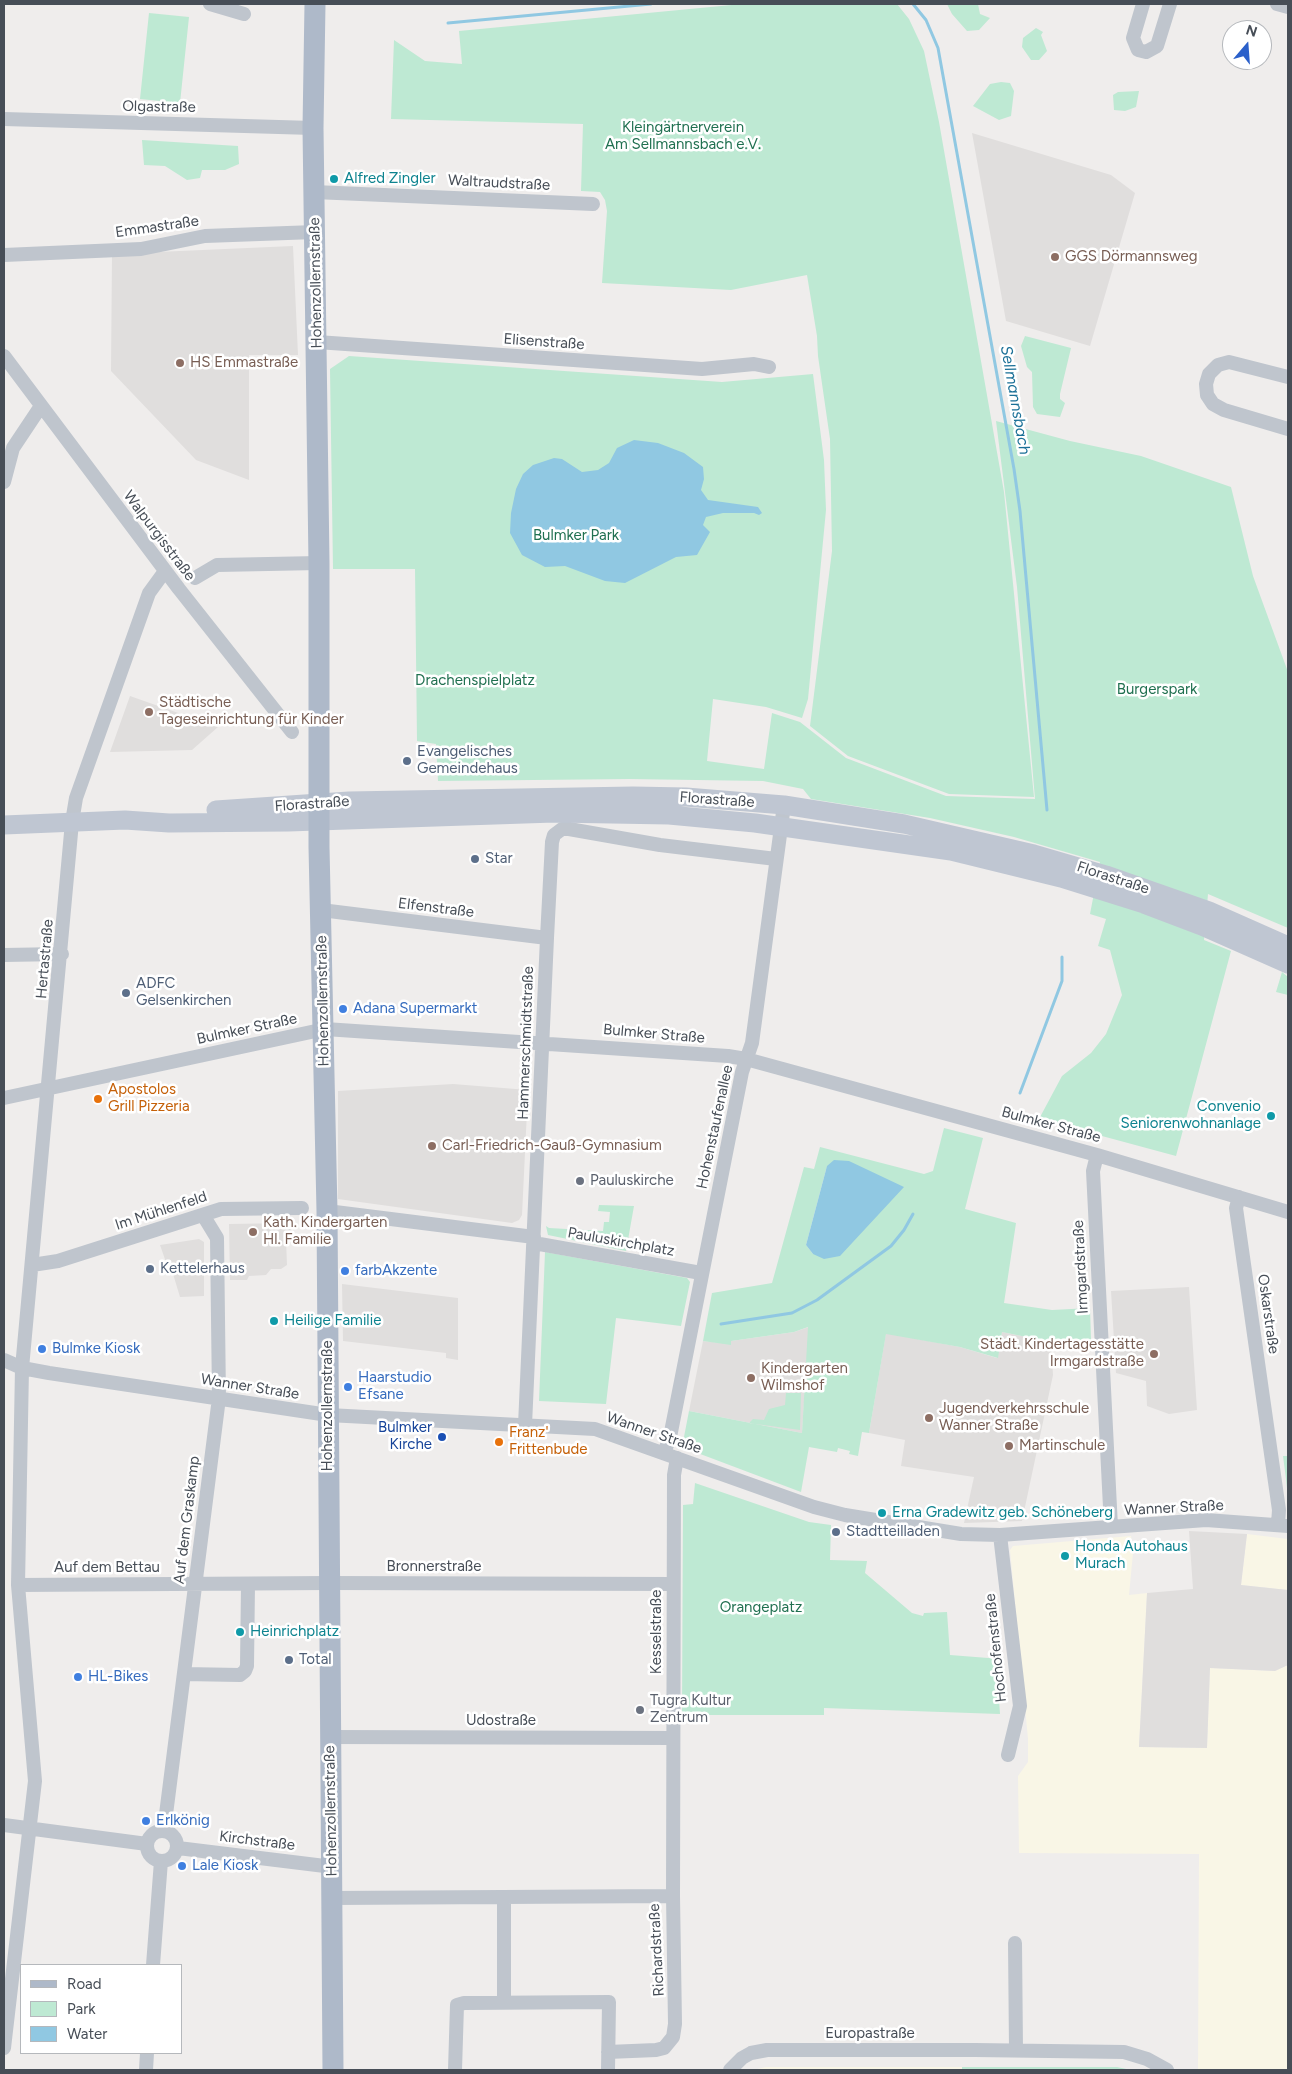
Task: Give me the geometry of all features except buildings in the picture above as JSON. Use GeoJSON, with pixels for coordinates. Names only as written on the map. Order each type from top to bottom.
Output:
{"type":"FeatureCollection","features":[{"type":"Feature","properties":{"kind":"main road","name":"Hohenzollernstraße"},"geometry":{"type":"LineString","coordinates":[[315,4],[314,192],[317,342],[321,910],[327,1211],[333,2070]]}},
{"type":"Feature","properties":{"kind":"main road","name":"Florastraße"},"geometry":{"type":"LineString","coordinates":[[320,812],[466,798],[686,797],[784,805],[904,824],[1034,854],[1106,875],[1192,905],[1288,946]]}},
{"type":"Feature","properties":{"kind":"main road","name":"Florastraße"},"geometry":{"type":"LineString","coordinates":[[4,825],[125,820],[154,814],[320,812],[607,813],[669,815],[781,826],[951,852],[1061,878],[1202,926],[1288,964]]}},
{"type":"Feature","properties":{"kind":"street"},"geometry":{"type":"LineString","coordinates":[[210,4],[244,14]]}},
{"type":"Feature","properties":{"kind":"street"},"geometry":{"type":"LineString","coordinates":[[1142,4],[1133,38],[1138,50],[1146,52],[1157,46],[1170,4]]}},
{"type":"Feature","properties":{"kind":"street"},"geometry":{"type":"LineString","coordinates":[[1277,4],[1288,7]]}},
{"type":"Feature","properties":{"kind":"street","name":"Olgastraße"},"geometry":{"type":"LineString","coordinates":[[4,119],[314,128]]}},
{"type":"Feature","properties":{"kind":"street","name":"Waltraudstraße"},"geometry":{"type":"LineString","coordinates":[[314,192],[594,204]]}},
{"type":"Feature","properties":{"kind":"street","name":"Emmastraße"},"geometry":{"type":"LineString","coordinates":[[4,255],[141,249],[205,236],[315,232]]}},
{"type":"Feature","properties":{"kind":"street","name":"Elisenstraße"},"geometry":{"type":"LineString","coordinates":[[317,342],[702,369],[754,364],[769,367]]}},
{"type":"Feature","properties":{"kind":"street","name":"Walpurgisstraße"},"geometry":{"type":"LineString","coordinates":[[4,356],[165,571],[292,732]]}},
{"type":"Feature","properties":{"kind":"street"},"geometry":{"type":"LineString","coordinates":[[1288,377],[1229,362],[1218,365],[1209,374],[1206,384],[1207,395],[1213,404],[1224,410],[1288,429]]}},
{"type":"Feature","properties":{"kind":"street"},"geometry":{"type":"LineString","coordinates":[[4,482],[13,448],[40,406]]}},
{"type":"Feature","properties":{"kind":"street"},"geometry":{"type":"LineString","coordinates":[[195,578],[217,564],[319,563]]}},
{"type":"Feature","properties":{"kind":"street","name":"Hertastraße"},"geometry":{"type":"LineString","coordinates":[[4,2048],[35,1781],[18,1585],[22,1368],[62,954],[72,822],[76,798],[149,593],[165,571]]}},
{"type":"Feature","properties":{"kind":"street","name":"Hohenstaufenallee"},"geometry":{"type":"LineString","coordinates":[[664,1453],[670,1437],[746,1059],[752,1043],[784,805]]}},
{"type":"Feature","properties":{"kind":"street","name":"Hammerschmidtstraße"},"geometry":{"type":"LineString","coordinates":[[525,1425],[552,842],[558,831],[569,829],[660,845],[776,859]]}},
{"type":"Feature","properties":{"kind":"street","name":"Elfenstraße"},"geometry":{"type":"LineString","coordinates":[[321,910],[547,938]]}},
{"type":"Feature","properties":{"kind":"street"},"geometry":{"type":"LineString","coordinates":[[4,955],[62,954]]}},
{"type":"Feature","properties":{"kind":"street","name":"Bulmker Straße"},"geometry":{"type":"LineString","coordinates":[[4,1098],[324,1029],[542,1042],[746,1059],[1097,1155],[1288,1212]]}},
{"type":"Feature","properties":{"kind":"street","name":"Irmgardstraße"},"geometry":{"type":"LineString","coordinates":[[1097,1155],[1093,1171],[1112,1527]]}},
{"type":"Feature","properties":{"kind":"street","name":"Oskarstraße"},"geometry":{"type":"LineString","coordinates":[[1239,1197],[1236,1208],[1279,1510],[1283,1525]]}},
{"type":"Feature","properties":{"kind":"street","name":"Im Mühlenfeld"},"geometry":{"type":"LineString","coordinates":[[32,1265],[58,1261],[220,1209],[302,1208]]}},
{"type":"Feature","properties":{"kind":"street"},"geometry":{"type":"LineString","coordinates":[[327,1211],[534,1240]]}},
{"type":"Feature","properties":{"kind":"street","name":"Auf dem Graskamp"},"geometry":{"type":"LineString","coordinates":[[164,1830],[219,1398],[217,1238],[203,1215]]}},
{"type":"Feature","properties":{"kind":"street","name":"Pauluskirchplatz"},"geometry":{"type":"LineString","coordinates":[[534,1240],[702,1273]]}},
{"type":"Feature","properties":{"kind":"street","name":"Wanner Straße"},"geometry":{"type":"LineString","coordinates":[[4,1360],[22,1368],[328,1415],[595,1429],[782,1497],[844,1515],[961,1534],[1000,1535],[1206,1520],[1283,1525]]}},
{"type":"Feature","properties":{"kind":"street","name":"Kesselstraße"},"geometry":{"type":"LineString","coordinates":[[673,1896],[673,1584],[674,1475],[677,1458]]}},
{"type":"Feature","properties":{"kind":"street","name":"Hochofenstraße"},"geometry":{"type":"LineString","coordinates":[[1000,1535],[1020,1706],[1008,1755]]}},
{"type":"Feature","properties":{"kind":"street","name":"Auf dem Bettau"},"geometry":{"type":"LineString","coordinates":[[18,1585],[195,1584]]}},
{"type":"Feature","properties":{"kind":"street","name":"Bronnerstraße"},"geometry":{"type":"LineString","coordinates":[[195,1584],[673,1584]]}},
{"type":"Feature","properties":{"kind":"street"},"geometry":{"type":"LineString","coordinates":[[184,1674],[240,1675],[245,1671],[247,1666],[248,1584]]}},
{"type":"Feature","properties":{"kind":"street","name":"Udostraße"},"geometry":{"type":"LineString","coordinates":[[330,1737],[672,1738]]}},
{"type":"Feature","properties":{"kind":"street"},"geometry":{"type":"LineString","coordinates":[[4,1825],[147,1844]]}},
{"type":"Feature","properties":{"kind":"street"},"geometry":{"type":"LineString","coordinates":[[164,1830],[176,1838],[178,1848],[174,1856],[161,1861],[152,1857],[147,1844],[151,1835],[164,1830]]}},
{"type":"Feature","properties":{"kind":"street","name":"Kirchstraße"},"geometry":{"type":"LineString","coordinates":[[178,1848],[333,1867]]}},
{"type":"Feature","properties":{"kind":"street"},"geometry":{"type":"LineString","coordinates":[[153,1964],[161,1861]]}},
{"type":"Feature","properties":{"kind":"street","name":"Richardstraße"},"geometry":{"type":"LineString","coordinates":[[332,1898],[673,1896],[676,2024],[673,2037],[664,2048],[656,2050],[608,2052]]}},
{"type":"Feature","properties":{"kind":"street"},"geometry":{"type":"LineString","coordinates":[[504,1897],[504,2002]]}},
{"type":"Feature","properties":{"kind":"street"},"geometry":{"type":"LineString","coordinates":[[1015,1942],[1016,2050]]}},
{"type":"Feature","properties":{"kind":"street"},"geometry":{"type":"LineString","coordinates":[[455,2070],[457,2005],[504,2002],[609,2002],[608,2070]]}},
{"type":"Feature","properties":{"kind":"street","name":"Europastraße"},"geometry":{"type":"LineString","coordinates":[[730,2070],[742,2058],[751,2053],[767,2050],[1124,2052],[1147,2059],[1167,2070]]}},
{"type":"Feature","properties":{"kind":"street"},"geometry":{"type":"LineString","coordinates":[[146,2070],[147,2054]]}},
{"type":"Feature","properties":{"kind":"shaded area","name":"GGS Dörmannsweg"},"geometry":{"type":"Polygon","coordinates":[[[972,133],[1111,175],[1135,193],[1090,346],[1006,321],[972,133]]]}},
{"type":"Feature","properties":{"kind":"shaded area","name":"HS Emmastraße"},"geometry":{"type":"Polygon","coordinates":[[[293,246],[298,355],[249,355],[249,480],[196,460],[111,371],[112,254],[293,246]]]}},
{"type":"Feature","properties":{"kind":"shaded area","name":"Städtische Tageseinrichtung für Kinder"},"geometry":{"type":"Polygon","coordinates":[[[130,696],[218,727],[192,750],[110,752],[130,696]]]}},
{"type":"Feature","properties":{"kind":"shaded area","name":"Carl-Friedrich-Gauß-Gymnasium"},"geometry":{"type":"Polygon","coordinates":[[[453,1084],[528,1090],[522,1215],[519,1220],[512,1223],[338,1199],[338,1091],[453,1084]]]}},
{"type":"Feature","properties":{"kind":"shaded area"},"geometry":{"type":"Polygon","coordinates":[[[291,1223],[292,1240],[286,1240],[287,1265],[281,1269],[271,1269],[266,1275],[249,1276],[247,1280],[230,1280],[229,1224],[291,1223]]]}},
{"type":"Feature","properties":{"kind":"shaded area"},"geometry":{"type":"Polygon","coordinates":[[[199,1239],[204,1242],[204,1296],[180,1297],[170,1264],[167,1265],[160,1245],[199,1239]]]}},
{"type":"Feature","properties":{"kind":"shaded area"},"geometry":{"type":"Polygon","coordinates":[[[342,1284],[458,1298],[458,1360],[446,1358],[446,1353],[343,1341],[342,1284]]]}},
{"type":"Feature","properties":{"kind":"shaded area","name":"Städt. Kindertagesstätte Irmgardstraße"},"geometry":{"type":"Polygon","coordinates":[[[1189,1287],[1197,1410],[1169,1414],[1147,1406],[1146,1381],[1116,1373],[1111,1291],[1189,1287]]]}},
{"type":"Feature","properties":{"kind":"shaded area","name":"Kindergarten Wilmshof"},"geometry":{"type":"Polygon","coordinates":[[[809,1327],[802,1433],[689,1411],[703,1341],[731,1344],[731,1341],[794,1332],[809,1327]]]}},
{"type":"Feature","properties":{"kind":"shaded area"},"geometry":{"type":"Polygon","coordinates":[[[1002,1332],[1051,1342],[1053,1375],[1022,1521],[964,1523],[974,1477],[901,1466],[905,1440],[869,1433],[886,1333],[960,1347],[997,1358],[1002,1332]]]}},
{"type":"Feature","properties":{"kind":"shaded area"},"geometry":{"type":"Polygon","coordinates":[[[1189,1531],[1247,1534],[1241,1585],[1288,1590],[1288,1665],[1275,1671],[1210,1668],[1207,1748],[1139,1747],[1147,1593],[1193,1589],[1189,1531]]]}},
{"type":"Feature","properties":{"kind":"shaded area"},"geometry":{"type":"Polygon","coordinates":[[[1247,1534],[1288,1539],[1288,1590],[1241,1585],[1247,1534]]]}},
{"type":"Feature","properties":{"kind":"shaded area"},"geometry":{"type":"Polygon","coordinates":[[[1131,1536],[1133,1553],[1129,1595],[1147,1593],[1139,1747],[1207,1748],[1210,1668],[1275,1671],[1288,1665],[1288,2069],[1198,2069],[1199,1854],[1019,1853],[1018,1776],[1028,1762],[1028,1739],[1010,1550],[1013,1546],[1131,1536]]]}},
{"type":"Feature","properties":{"kind":"shaded area"},"geometry":{"type":"Polygon","coordinates":[[[766,2067],[962,2067],[962,2070],[753,2070],[766,2067]]]}},
{"type":"Feature","properties":{"kind":"green space","name":"Kleingärtnerverein Am Sellmannsbach e.V."},"geometry":{"type":"Polygon","coordinates":[[[742,4],[897,4],[909,19],[924,51],[939,122],[1004,492],[1034,797],[949,794],[848,756],[810,726],[832,551],[830,439],[807,275],[731,290],[602,283],[607,211],[605,200],[600,192],[581,191],[583,124],[391,119],[394,40],[425,61],[462,64],[459,31],[742,4]]]}},
{"type":"Feature","properties":{"kind":"green space"},"geometry":{"type":"Polygon","coordinates":[[[947,4],[978,4],[980,14],[990,18],[979,30],[967,31],[952,14],[947,4]]]}},
{"type":"Feature","properties":{"kind":"green space"},"geometry":{"type":"Polygon","coordinates":[[[149,13],[189,17],[180,103],[140,99],[149,13]]]}},
{"type":"Feature","properties":{"kind":"green space"},"geometry":{"type":"Polygon","coordinates":[[[1036,28],[1043,32],[1041,35],[1047,51],[1039,60],[1031,60],[1022,47],[1023,38],[1036,28]]]}},
{"type":"Feature","properties":{"kind":"green space"},"geometry":{"type":"Polygon","coordinates":[[[1010,83],[1014,91],[1011,116],[999,120],[973,106],[990,84],[1010,83]]]}},
{"type":"Feature","properties":{"kind":"green space"},"geometry":{"type":"Polygon","coordinates":[[[1139,91],[1136,107],[1125,111],[1114,110],[1113,95],[1118,92],[1139,91]]]}},
{"type":"Feature","properties":{"kind":"green space"},"geometry":{"type":"Polygon","coordinates":[[[142,140],[238,146],[239,164],[225,170],[202,170],[200,178],[187,180],[165,166],[144,165],[142,140]]]}},
{"type":"Feature","properties":{"kind":"green space"},"geometry":{"type":"Polygon","coordinates":[[[1025,336],[1071,348],[1060,394],[1060,399],[1065,403],[1060,417],[1037,414],[1033,407],[1032,372],[1027,367],[1021,346],[1025,336]]]}},
{"type":"Feature","properties":{"kind":"green space"},"geometry":{"type":"Polygon","coordinates":[[[349,356],[722,382],[813,374],[824,460],[826,510],[808,699],[802,718],[766,707],[713,699],[707,761],[764,769],[772,713],[800,722],[846,758],[946,796],[1035,799],[1017,587],[996,421],[1070,441],[1141,456],[1231,487],[1253,576],[1288,672],[1288,928],[1208,894],[1204,940],[1231,951],[1176,1156],[1039,1119],[1062,1076],[1091,1053],[1106,1034],[1122,995],[1110,950],[1098,946],[1106,919],[1090,914],[1100,862],[1014,837],[930,818],[811,799],[803,789],[763,781],[629,779],[438,781],[436,744],[417,741],[415,569],[333,569],[330,369],[349,356]]]}},
{"type":"Feature","properties":{"kind":"green space"},"geometry":{"type":"Polygon","coordinates":[[[1282,972],[1288,977],[1288,995],[1276,992],[1282,972]]]}},
{"type":"Feature","properties":{"kind":"green space"},"geometry":{"type":"Polygon","coordinates":[[[944,1128],[983,1138],[965,1209],[1016,1223],[1004,1303],[1052,1310],[1090,1308],[1091,1340],[1051,1342],[1002,1332],[998,1358],[960,1347],[886,1334],[869,1433],[862,1432],[858,1456],[849,1454],[850,1451],[838,1448],[837,1452],[809,1447],[801,1492],[687,1449],[683,1442],[689,1411],[802,1433],[808,1327],[794,1332],[731,1341],[731,1345],[703,1341],[712,1293],[772,1283],[804,1167],[814,1169],[820,1147],[924,1174],[933,1171],[944,1128]],[[827,1166],[806,1245],[813,1254],[827,1166]]]}},
{"type":"Feature","properties":{"kind":"green space"},"geometry":{"type":"Polygon","coordinates":[[[599,1205],[634,1206],[626,1251],[548,1235],[546,1226],[549,1228],[603,1231],[604,1222],[609,1222],[610,1212],[598,1211],[599,1205]]]}},
{"type":"Feature","properties":{"kind":"green space"},"geometry":{"type":"Polygon","coordinates":[[[545,1252],[687,1278],[690,1282],[681,1326],[616,1318],[606,1404],[539,1401],[545,1252]]]}},
{"type":"Feature","properties":{"kind":"green space"},"geometry":{"type":"Polygon","coordinates":[[[786,1393],[801,1393],[800,1430],[749,1423],[753,1419],[764,1420],[769,1409],[785,1405],[786,1393]]]}},
{"type":"Feature","properties":{"kind":"green space"},"geometry":{"type":"Polygon","coordinates":[[[1283,1456],[1288,1456],[1288,1498],[1286,1479],[1283,1456]]]}},
{"type":"Feature","properties":{"kind":"green space","name":"Orangeplatz"},"geometry":{"type":"Polygon","coordinates":[[[695,1483],[809,1522],[831,1525],[830,1560],[867,1561],[865,1573],[912,1613],[923,1616],[924,1613],[947,1612],[950,1655],[1001,1659],[1004,1684],[998,1685],[1000,1714],[824,1708],[824,1715],[682,1715],[683,1505],[693,1504],[695,1483]]]}},
{"type":"Feature","properties":{"kind":"green space"},"geometry":{"type":"Polygon","coordinates":[[[962,2067],[1117,2067],[1131,2070],[962,2070],[962,2067]]]}},
{"type":"Feature","properties":{"kind":"water"},"geometry":{"type":"Polygon","coordinates":[[[634,440],[658,443],[684,453],[703,467],[704,479],[701,490],[708,500],[758,507],[762,513],[759,515],[754,513],[723,513],[706,517],[703,525],[710,532],[697,555],[676,557],[625,583],[605,581],[565,566],[545,567],[522,555],[510,533],[511,513],[516,489],[523,474],[533,465],[554,458],[562,459],[582,472],[598,470],[609,463],[617,448],[634,440]]]}},
{"type":"Feature","properties":{"kind":"water"},"geometry":{"type":"Polygon","coordinates":[[[834,1160],[849,1161],[904,1187],[840,1256],[824,1259],[813,1254],[806,1245],[827,1166],[834,1160]]]}},
{"type":"Feature","properties":{"kind":"waterway","name":"Sellmannsbach"},"geometry":{"type":"LineString","coordinates":[[448,23],[651,4]]}},
{"type":"Feature","properties":{"kind":"waterway","name":"Sellmannsbach"},"geometry":{"type":"LineString","coordinates":[[913,4],[926,20],[938,48],[1014,469],[1020,511],[1047,810]]}},
{"type":"Feature","properties":{"kind":"waterway","name":"Sellmannsbach"},"geometry":{"type":"LineString","coordinates":[[1020,1093],[1062,981],[1062,957]]}},
{"type":"Feature","properties":{"kind":"waterway","name":"Sellmannsbach"},"geometry":{"type":"LineString","coordinates":[[721,1324],[792,1313],[817,1300],[891,1246],[904,1230],[913,1214]]}},
{"type":"Feature","properties":{"kind":"place","name":"Alfred Zingler"},"geometry":{"type":"Point","coordinates":[334,179]}},
{"type":"Feature","properties":{"kind":"place","name":"GGS Dörmannsweg"},"geometry":{"type":"Point","coordinates":[1055,257]}},
{"type":"Feature","properties":{"kind":"place","name":"HS Emmastraße"},"geometry":{"type":"Point","coordinates":[180,363]}},
{"type":"Feature","properties":{"kind":"place","name":"Städtische Tageseinrichtung für Kinder"},"geometry":{"type":"Point","coordinates":[149,712]}},
{"type":"Feature","properties":{"kind":"place","name":"Evangelisches Gemeindehaus"},"geometry":{"type":"Point","coordinates":[407,761]}},
{"type":"Feature","properties":{"kind":"place","name":"Star"},"geometry":{"type":"Point","coordinates":[475,859]}},
{"type":"Feature","properties":{"kind":"place","name":"ADFC Gelsenkirchen"},"geometry":{"type":"Point","coordinates":[126,993]}},
{"type":"Feature","properties":{"kind":"place","name":"Adana Supermarkt"},"geometry":{"type":"Point","coordinates":[343,1009]}},
{"type":"Feature","properties":{"kind":"place","name":"Apostolos Grill Pizzeria"},"geometry":{"type":"Point","coordinates":[98,1099]}},
{"type":"Feature","properties":{"kind":"place","name":"Convenio Seniorenwohnanlage"},"geometry":{"type":"Point","coordinates":[1271,1116]}},
{"type":"Feature","properties":{"kind":"place","name":"Carl-Friedrich-Gauß-Gymnasium"},"geometry":{"type":"Point","coordinates":[432,1146]}},
{"type":"Feature","properties":{"kind":"place","name":"Pauluskirche"},"geometry":{"type":"Point","coordinates":[580,1181]}},
{"type":"Feature","properties":{"kind":"place","name":"Kath. Kindergarten Hl. Familie"},"geometry":{"type":"Point","coordinates":[253,1232]}},
{"type":"Feature","properties":{"kind":"place","name":"Kettelerhaus"},"geometry":{"type":"Point","coordinates":[150,1269]}},
{"type":"Feature","properties":{"kind":"place","name":"farbAkzente"},"geometry":{"type":"Point","coordinates":[345,1271]}},
{"type":"Feature","properties":{"kind":"place","name":"Heilige Familie"},"geometry":{"type":"Point","coordinates":[274,1321]}},
{"type":"Feature","properties":{"kind":"place","name":"Bulmke Kiosk"},"geometry":{"type":"Point","coordinates":[42,1349]}},
{"type":"Feature","properties":{"kind":"place","name":"Städt. Kindertagesstätte Irmgardstraße"},"geometry":{"type":"Point","coordinates":[1154,1354]}},
{"type":"Feature","properties":{"kind":"place","name":"Kindergarten Wilmshof"},"geometry":{"type":"Point","coordinates":[751,1378]}},
{"type":"Feature","properties":{"kind":"place","name":"Haarstudio Efsane"},"geometry":{"type":"Point","coordinates":[348,1387]}},
{"type":"Feature","properties":{"kind":"place","name":"Jugendverkehrsschule Wanner Straße"},"geometry":{"type":"Point","coordinates":[929,1418]}},
{"type":"Feature","properties":{"kind":"place","name":"Bulmker Kirche"},"geometry":{"type":"Point","coordinates":[442,1437]}},
{"type":"Feature","properties":{"kind":"place","name":"Franz' Frittenbude"},"geometry":{"type":"Point","coordinates":[499,1442]}},
{"type":"Feature","properties":{"kind":"place","name":"Martinschule"},"geometry":{"type":"Point","coordinates":[1009,1446]}},
{"type":"Feature","properties":{"kind":"place","name":"Erna Gradewitz geb. Schöneberg"},"geometry":{"type":"Point","coordinates":[882,1513]}},
{"type":"Feature","properties":{"kind":"place","name":"Stadtteilladen"},"geometry":{"type":"Point","coordinates":[836,1532]}},
{"type":"Feature","properties":{"kind":"place","name":"Honda Autohaus Murach"},"geometry":{"type":"Point","coordinates":[1065,1556]}},
{"type":"Feature","properties":{"kind":"place","name":"Heinrichplatz"},"geometry":{"type":"Point","coordinates":[240,1632]}},
{"type":"Feature","properties":{"kind":"place","name":"Total"},"geometry":{"type":"Point","coordinates":[289,1660]}},
{"type":"Feature","properties":{"kind":"place","name":"HL-Bikes"},"geometry":{"type":"Point","coordinates":[78,1677]}},
{"type":"Feature","properties":{"kind":"place","name":"Tugra Kultur Zentrum"},"geometry":{"type":"Point","coordinates":[640,1710]}},
{"type":"Feature","properties":{"kind":"place","name":"Erlkönig"},"geometry":{"type":"Point","coordinates":[146,1821]}},
{"type":"Feature","properties":{"kind":"place","name":"Lale Kiosk"},"geometry":{"type":"Point","coordinates":[182,1866]}},
{"type":"Feature","properties":{"kind":"park label","name":"Bulmker Park"},"geometry":{"type":"Point","coordinates":[576,536]}},
{"type":"Feature","properties":{"kind":"park label","name":"Drachenspielplatz"},"geometry":{"type":"Point","coordinates":[475,681]}},
{"type":"Feature","properties":{"kind":"park label","name":"Burgerspark"},"geometry":{"type":"Point","coordinates":[1157,690]}}]}
